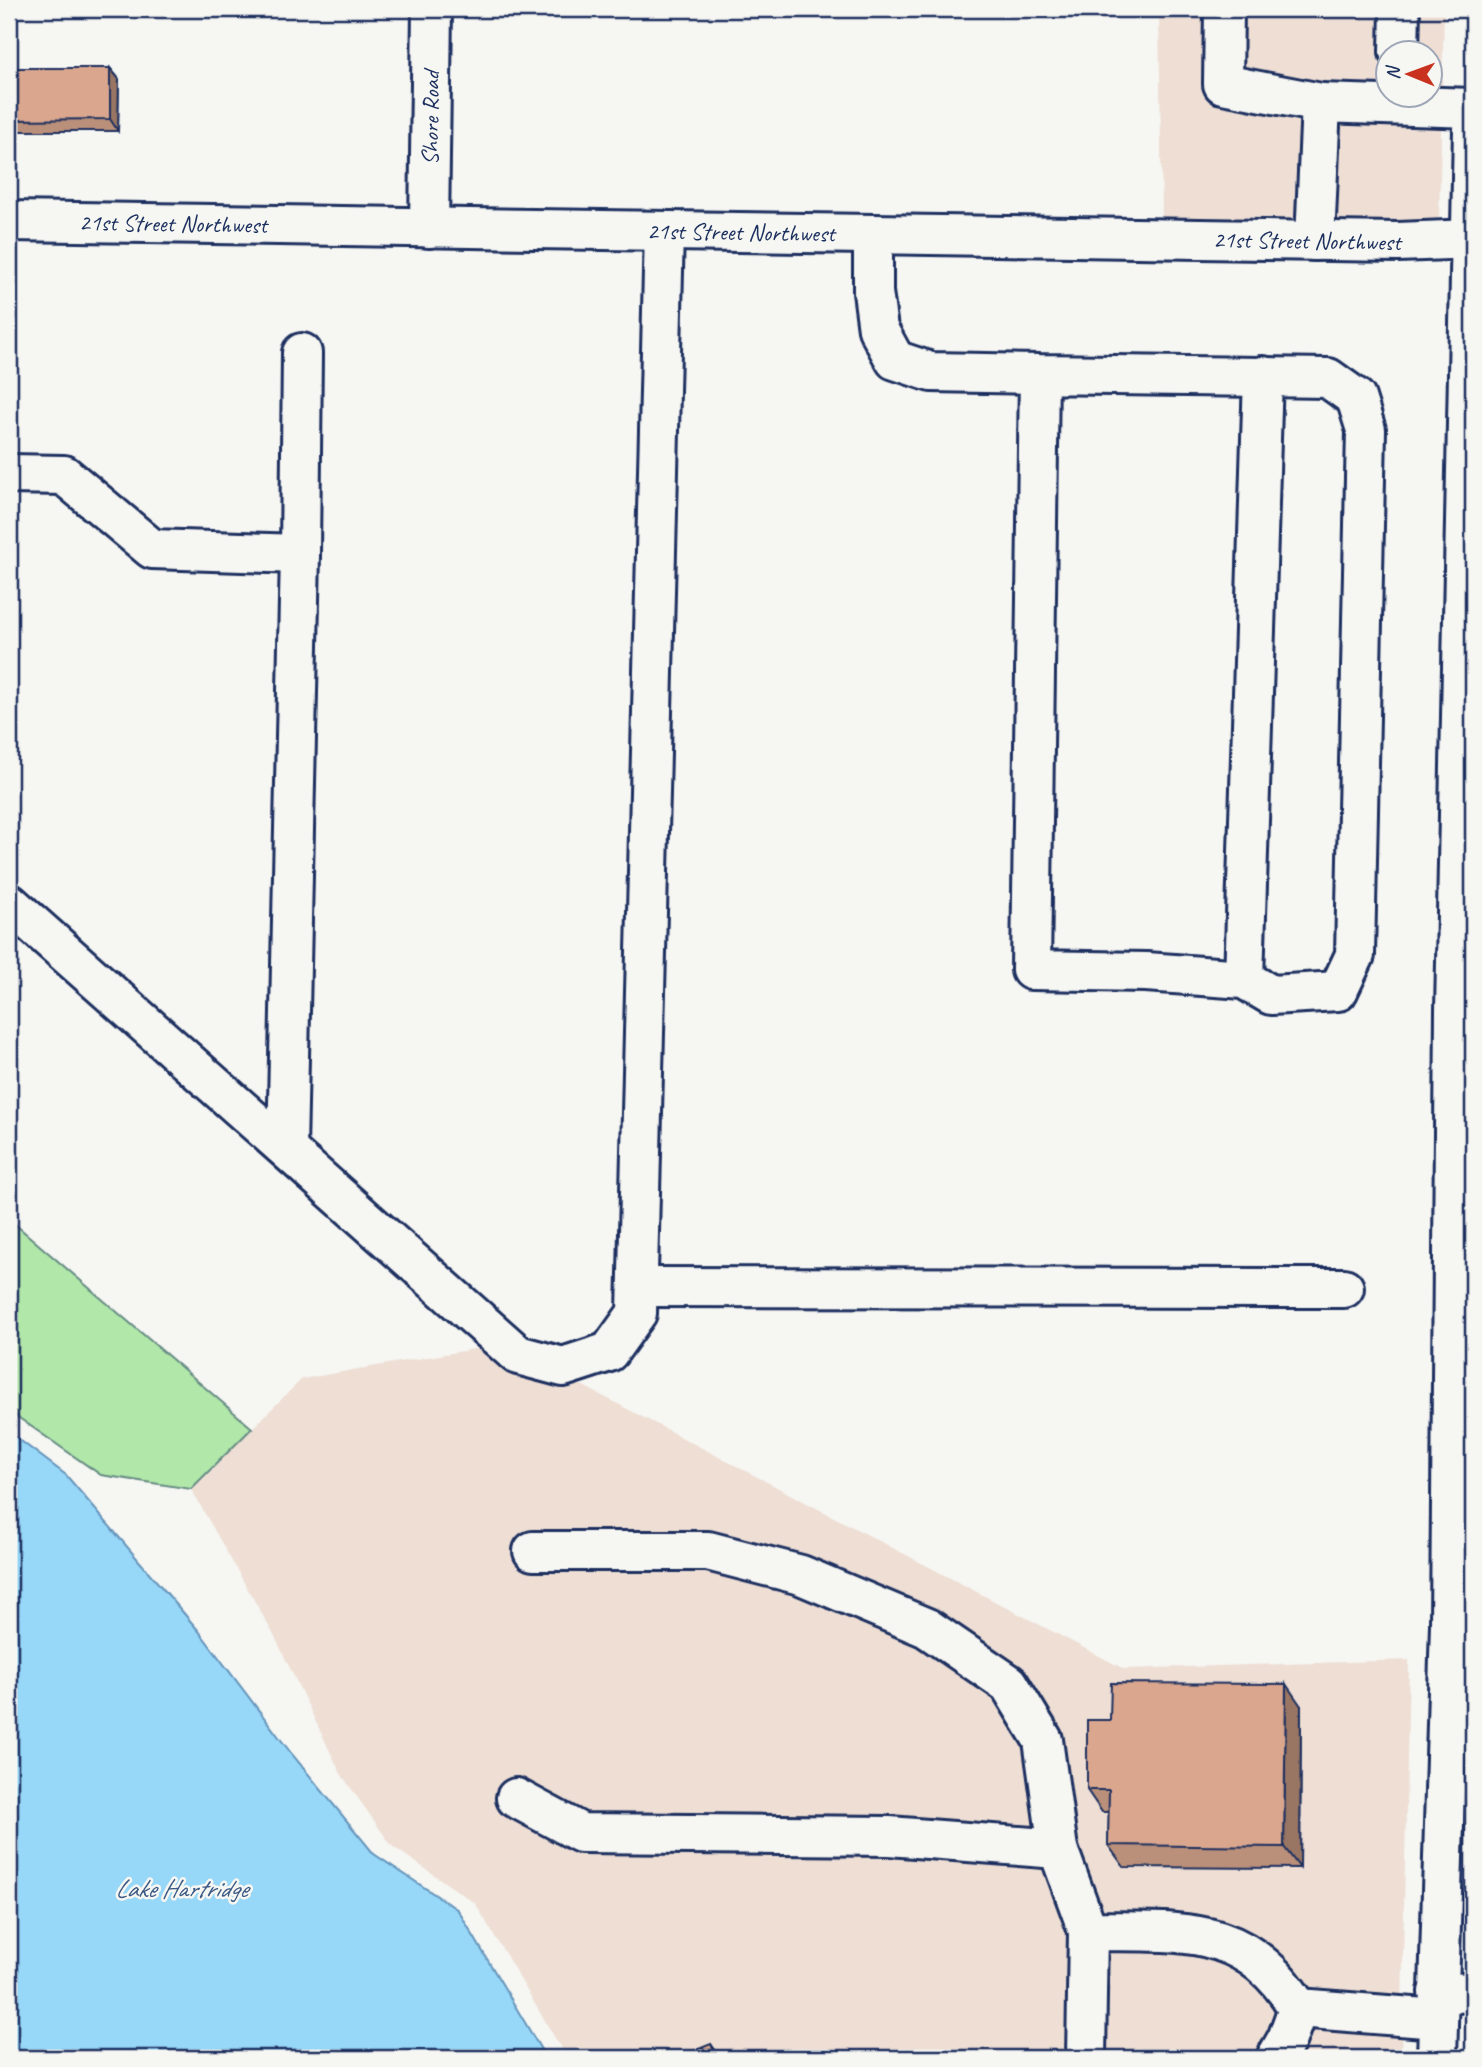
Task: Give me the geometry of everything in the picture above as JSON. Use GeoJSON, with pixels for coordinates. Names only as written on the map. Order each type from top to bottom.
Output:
{"type":"FeatureCollection","features":[{"type":"Feature","properties":{"kind":"street","name":"Shore Road"},"geometry":{"type":"LineString","coordinates":[[429,228],[432,9]]}},
{"type":"Feature","properties":{"kind":"street"},"geometry":{"type":"LineString","coordinates":[[1224,9],[1223,84],[1321,103],[1374,101]]}},
{"type":"Feature","properties":{"kind":"street"},"geometry":{"type":"LineString","coordinates":[[1400,38],[1401,9]]}},
{"type":"Feature","properties":{"kind":"street"},"geometry":{"type":"LineString","coordinates":[[1315,240],[1321,103]]}},
{"type":"Feature","properties":{"kind":"street"},"geometry":{"type":"LineString","coordinates":[[1444,105],[1473,108]]}},
{"type":"Feature","properties":{"kind":"street"},"geometry":{"type":"LineString","coordinates":[[1437,2058],[1450,2001],[1450,1624],[1464,1011],[1473,129]]}},
{"type":"Feature","properties":{"kind":"street","name":"21st Street Northwest"},"geometry":{"type":"LineString","coordinates":[[9,221],[1315,240],[1472,239]]}},
{"type":"Feature","properties":{"kind":"street"},"geometry":{"type":"LineString","coordinates":[[9,903],[518,1355],[563,1367],[609,1352],[637,1313],[639,1287],[664,231]]}},
{"type":"Feature","properties":{"kind":"street"},"geometry":{"type":"LineString","coordinates":[[873,234],[873,292],[878,329],[895,359],[930,372],[1328,378],[1356,398],[1366,430],[1355,955],[1338,991],[1271,995],[1244,979],[1146,972],[1031,970],[1039,374]]}},
{"type":"Feature","properties":{"kind":"street"},"geometry":{"type":"LineString","coordinates":[[287,1149],[303,353]]}},
{"type":"Feature","properties":{"kind":"street"},"geometry":{"type":"LineString","coordinates":[[1244,979],[1263,376]]}},
{"type":"Feature","properties":{"kind":"street"},"geometry":{"type":"LineString","coordinates":[[9,474],[64,475],[152,549],[300,554]]}},
{"type":"Feature","properties":{"kind":"street"},"geometry":{"type":"LineString","coordinates":[[639,1287],[1344,1288]]}},
{"type":"Feature","properties":{"kind":"street"},"geometry":{"type":"LineString","coordinates":[[533,1551],[708,1550],[801,1575],[927,1628],[1009,1684],[1043,1740],[1058,1849],[1088,1931],[1086,2058]]}},
{"type":"Feature","properties":{"kind":"street"},"geometry":{"type":"LineString","coordinates":[[516,1798],[582,1833],[889,1836],[1058,1849]]}},
{"type":"Feature","properties":{"kind":"street"},"geometry":{"type":"LineString","coordinates":[[1088,1931],[1194,1933],[1237,1945],[1283,1983],[1298,2008]]}},
{"type":"Feature","properties":{"kind":"street"},"geometry":{"type":"LineString","coordinates":[[1298,2008],[1450,2001]]}},
{"type":"Feature","properties":{"kind":"street"},"geometry":{"type":"LineString","coordinates":[[1276,2058],[1287,2039],[1298,2008]]}},
{"type":"Feature","properties":{"kind":"shaded area"},"geometry":{"type":"Polygon","coordinates":[[[1159,9],[1444,9],[1443,38],[1374,38],[1374,108],[1442,108],[1439,221],[1162,219],[1159,9]]]}},
{"type":"Feature","properties":{"kind":"shaded area"},"geometry":{"type":"Polygon","coordinates":[[[503,1344],[1124,1669],[1409,1660],[1401,2058],[567,2058],[475,1903],[392,1846],[341,1774],[275,1637],[191,1489],[302,1379],[503,1344]]]}},
{"type":"Feature","properties":{"kind":"green space"},"geometry":{"type":"Polygon","coordinates":[[[9,1219],[252,1428],[191,1489],[101,1475],[9,1411],[9,1219]]]}},
{"type":"Feature","properties":{"kind":"water","name":"Lake Hartridge"},"geometry":{"type":"Polygon","coordinates":[[[9,1432],[66,1475],[198,1630],[291,1753],[374,1854],[458,1910],[546,2058],[9,2058],[9,1432]]]}},
{"type":"Feature","properties":{"kind":"building"},"geometry":{"type":"Polygon","coordinates":[[[9,68],[110,68],[110,119],[9,120],[9,68]]]}},
{"type":"Feature","properties":{"kind":"building"},"geometry":{"type":"Polygon","coordinates":[[[1111,1683],[1286,1684],[1284,1847],[1108,1845],[1109,1790],[1087,1790],[1087,1720],[1110,1720],[1111,1683]]]}},
{"type":"Feature","properties":{"kind":"building"},"geometry":{"type":"Polygon","coordinates":[[[711,2044],[717,2058],[676,2058],[711,2044]]]}}]}
